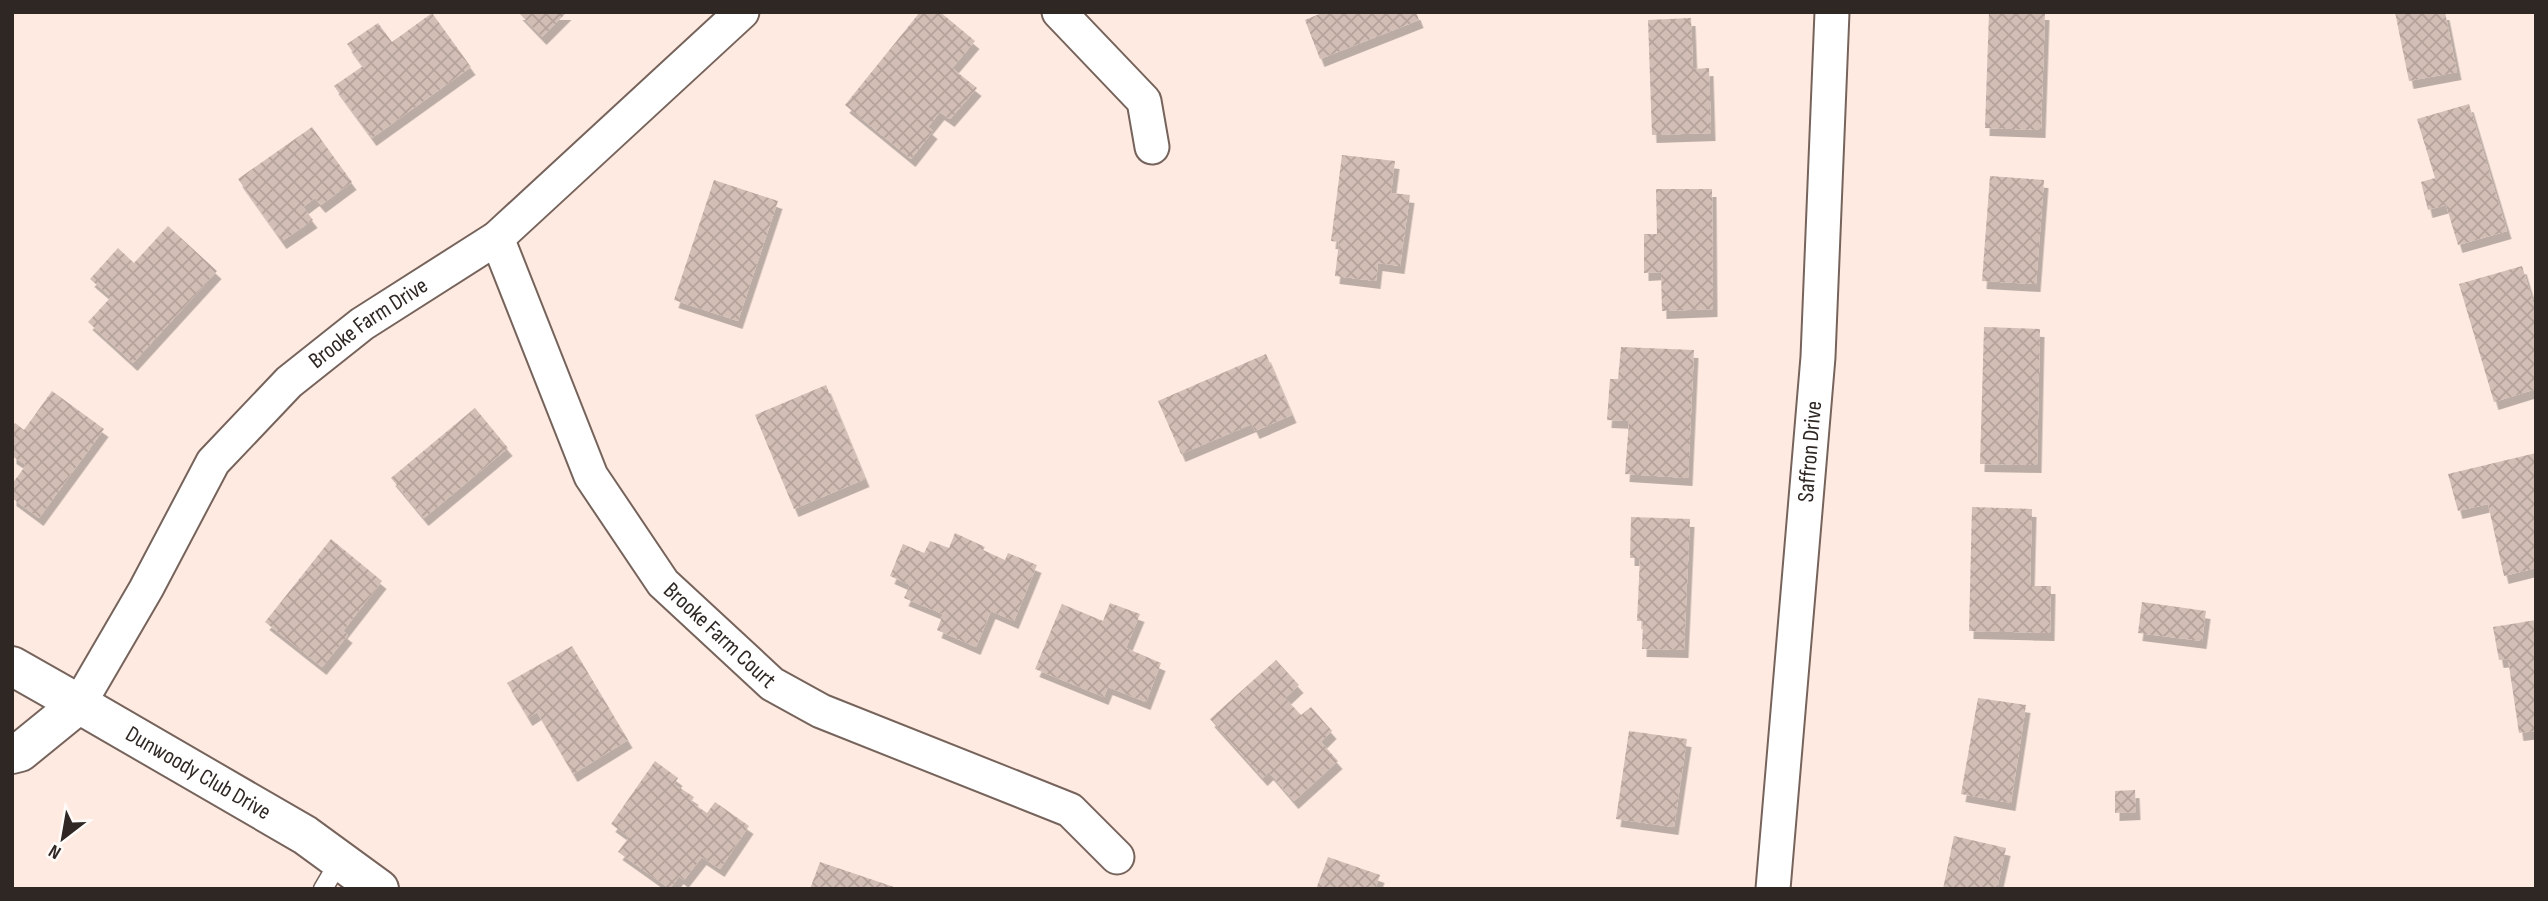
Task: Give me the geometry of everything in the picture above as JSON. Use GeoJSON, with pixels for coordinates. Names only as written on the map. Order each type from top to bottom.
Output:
{"type":"FeatureCollection","features":[{"type":"Feature","properties":{"kind":"main road","name":"Dunwoody Club Drive"},"geometry":{"type":"LineString","coordinates":[[12,666],[305,835],[331,875],[379,889]]}},
{"type":"Feature","properties":{"kind":"main road"},"geometry":{"type":"LineString","coordinates":[[12,754],[20,752],[79,704]]}},
{"type":"Feature","properties":{"kind":"street","name":"Brooke Farm Drive"},"geometry":{"type":"LineString","coordinates":[[79,704],[146,589],[213,462],[289,382],[362,324],[497,238],[742,12]]}},
{"type":"Feature","properties":{"kind":"street"},"geometry":{"type":"LineString","coordinates":[[1059,12],[1144,101],[1152,147]]}},
{"type":"Feature","properties":{"kind":"street","name":"Saffron Drive"},"geometry":{"type":"LineString","coordinates":[[1773,889],[1818,357],[1832,12]]}},
{"type":"Feature","properties":{"kind":"street","name":"Brooke Farm Court"},"geometry":{"type":"LineString","coordinates":[[497,238],[591,476],[663,583],[772,684],[821,711],[1070,810],[1117,857]]}},
{"type":"Feature","properties":{"kind":"building"},"geometry":{"type":"Polygon","coordinates":[[[518,12],[567,12],[542,37],[518,12]]]}},
{"type":"Feature","properties":{"kind":"building"},"geometry":{"type":"Polygon","coordinates":[[[920,12],[940,12],[975,41],[952,68],[977,88],[950,119],[940,112],[928,127],[933,131],[911,159],[845,105],[920,12]]]}},
{"type":"Feature","properties":{"kind":"building"},"geometry":{"type":"Polygon","coordinates":[[[1324,12],[1416,12],[1419,20],[1320,59],[1305,20],[1324,12]]]}},
{"type":"Feature","properties":{"kind":"building"},"geometry":{"type":"Polygon","coordinates":[[[1989,12],[2045,12],[2041,130],[1985,128],[1989,12]]]}},
{"type":"Feature","properties":{"kind":"building"},"geometry":{"type":"Polygon","coordinates":[[[2395,12],[2445,12],[2457,72],[2409,81],[2395,12]]]}},
{"type":"Feature","properties":{"kind":"building"},"geometry":{"type":"Polygon","coordinates":[[[432,13],[471,67],[372,138],[334,86],[363,66],[347,44],[378,23],[392,42],[432,13]]]}},
{"type":"Feature","properties":{"kind":"building"},"geometry":{"type":"Polygon","coordinates":[[[1691,18],[1693,69],[1709,68],[1711,133],[1652,135],[1648,20],[1691,18]]]}},
{"type":"Feature","properties":{"kind":"building"},"geometry":{"type":"Polygon","coordinates":[[[2469,104],[2507,231],[2458,245],[2446,205],[2428,210],[2421,182],[2435,178],[2417,119],[2469,104]]]}},
{"type":"Feature","properties":{"kind":"building"},"geometry":{"type":"Polygon","coordinates":[[[312,127],[352,182],[321,205],[315,198],[303,207],[313,220],[282,241],[238,179],[312,127]]]}},
{"type":"Feature","properties":{"kind":"building"},"geometry":{"type":"Polygon","coordinates":[[[1342,155],[1395,161],[1391,193],[1410,195],[1400,266],[1378,263],[1376,281],[1335,276],[1339,242],[1331,241],[1342,155]]]}},
{"type":"Feature","properties":{"kind":"building"},"geometry":{"type":"Polygon","coordinates":[[[1990,176],[2044,180],[2036,284],[1982,281],[1990,176]]]}},
{"type":"Feature","properties":{"kind":"building"},"geometry":{"type":"Polygon","coordinates":[[[714,180],[778,201],[738,321],[674,300],[714,180]]]}},
{"type":"Feature","properties":{"kind":"building"},"geometry":{"type":"Polygon","coordinates":[[[1656,189],[1712,189],[1713,309],[1662,311],[1661,272],[1644,273],[1644,234],[1657,234],[1656,189]]]}},
{"type":"Feature","properties":{"kind":"building"},"geometry":{"type":"Polygon","coordinates":[[[168,226],[217,271],[133,363],[88,322],[111,297],[90,279],[118,248],[134,263],[168,226]]]}},
{"type":"Feature","properties":{"kind":"building"},"geometry":{"type":"Polygon","coordinates":[[[2522,266],[2536,312],[2536,389],[2494,402],[2459,284],[2522,266]]]}},
{"type":"Feature","properties":{"kind":"building"},"geometry":{"type":"Polygon","coordinates":[[[1984,327],[2040,329],[2037,465],[1980,464],[1984,327]]]}},
{"type":"Feature","properties":{"kind":"building"},"geometry":{"type":"Polygon","coordinates":[[[1621,347],[1694,350],[1688,478],[1625,474],[1629,421],[1607,420],[1610,379],[1618,379],[1621,347]]]}},
{"type":"Feature","properties":{"kind":"building"},"geometry":{"type":"Polygon","coordinates":[[[1266,354],[1292,415],[1255,431],[1252,424],[1181,454],[1158,401],[1266,354]]]}},
{"type":"Feature","properties":{"kind":"building"},"geometry":{"type":"Polygon","coordinates":[[[826,385],[865,479],[794,509],[755,415],[826,385]]]}},
{"type":"Feature","properties":{"kind":"building"},"geometry":{"type":"Polygon","coordinates":[[[52,391],[104,429],[39,518],[12,498],[12,484],[26,465],[12,456],[12,426],[15,423],[24,430],[52,391]]]}},
{"type":"Feature","properties":{"kind":"building"},"geometry":{"type":"Polygon","coordinates":[[[475,408],[508,448],[424,518],[391,478],[475,408]]]}},
{"type":"Feature","properties":{"kind":"building"},"geometry":{"type":"Polygon","coordinates":[[[2536,453],[2536,568],[2504,576],[2488,504],[2458,511],[2448,474],[2536,453]]]}},
{"type":"Feature","properties":{"kind":"building"},"geometry":{"type":"Polygon","coordinates":[[[1972,507],[2032,509],[2030,586],[2051,586],[2050,633],[1969,631],[1972,507]]]}},
{"type":"Feature","properties":{"kind":"building"},"geometry":{"type":"Polygon","coordinates":[[[1631,517],[1690,519],[1684,650],[1642,649],[1643,621],[1637,621],[1640,558],[1630,558],[1631,517]]]}},
{"type":"Feature","properties":{"kind":"building"},"geometry":{"type":"Polygon","coordinates":[[[955,533],[1005,560],[1008,553],[1037,565],[1014,621],[991,611],[976,647],[937,630],[943,614],[904,598],[910,585],[890,576],[903,544],[924,553],[930,541],[949,548],[955,533]]]}},
{"type":"Feature","properties":{"kind":"building"},"geometry":{"type":"Polygon","coordinates":[[[331,539],[382,581],[343,631],[348,635],[322,667],[265,622],[331,539]]]}},
{"type":"Feature","properties":{"kind":"building"},"geometry":{"type":"Polygon","coordinates":[[[2142,602],[2206,611],[2202,641],[2138,633],[2142,602]]]}},
{"type":"Feature","properties":{"kind":"building"},"geometry":{"type":"Polygon","coordinates":[[[1110,603],[1140,614],[1126,648],[1161,663],[1146,702],[1108,687],[1104,697],[1035,669],[1062,604],[1103,621],[1110,603]]]}},
{"type":"Feature","properties":{"kind":"building"},"geometry":{"type":"Polygon","coordinates":[[[2536,620],[2536,731],[2519,733],[2508,659],[2499,660],[2493,627],[2536,620]]]}},
{"type":"Feature","properties":{"kind":"building"},"geometry":{"type":"Polygon","coordinates":[[[572,646],[628,740],[573,774],[537,712],[528,718],[507,683],[572,646]]]}},
{"type":"Feature","properties":{"kind":"building"},"geometry":{"type":"Polygon","coordinates":[[[1276,660],[1299,685],[1285,698],[1301,715],[1311,707],[1332,731],[1321,742],[1338,761],[1294,801],[1269,772],[1263,778],[1210,719],[1276,660]]]}},
{"type":"Feature","properties":{"kind":"building"},"geometry":{"type":"Polygon","coordinates":[[[1978,698],[2026,705],[2011,803],[1961,794],[1978,698]]]}},
{"type":"Feature","properties":{"kind":"building"},"geometry":{"type":"Polygon","coordinates":[[[1629,731],[1687,739],[1674,827],[1616,819],[1629,731]]]}},
{"type":"Feature","properties":{"kind":"building"},"geometry":{"type":"Polygon","coordinates":[[[655,761],[678,778],[674,784],[694,797],[691,802],[707,813],[715,802],[749,826],[720,869],[702,857],[684,880],[679,876],[670,889],[618,852],[629,837],[611,824],[655,761]]]}},
{"type":"Feature","properties":{"kind":"building"},"geometry":{"type":"Polygon","coordinates":[[[2135,790],[2136,812],[2115,813],[2115,791],[2135,790]]]}},
{"type":"Feature","properties":{"kind":"building"},"geometry":{"type":"Polygon","coordinates":[[[1954,836],[2006,848],[1997,889],[1943,889],[1954,836]]]}},
{"type":"Feature","properties":{"kind":"building"},"geometry":{"type":"Polygon","coordinates":[[[1328,857],[1380,875],[1375,889],[1316,889],[1328,857]]]}},
{"type":"Feature","properties":{"kind":"building"},"geometry":{"type":"Polygon","coordinates":[[[820,862],[897,888],[897,889],[810,889],[820,862]]]}}]}
